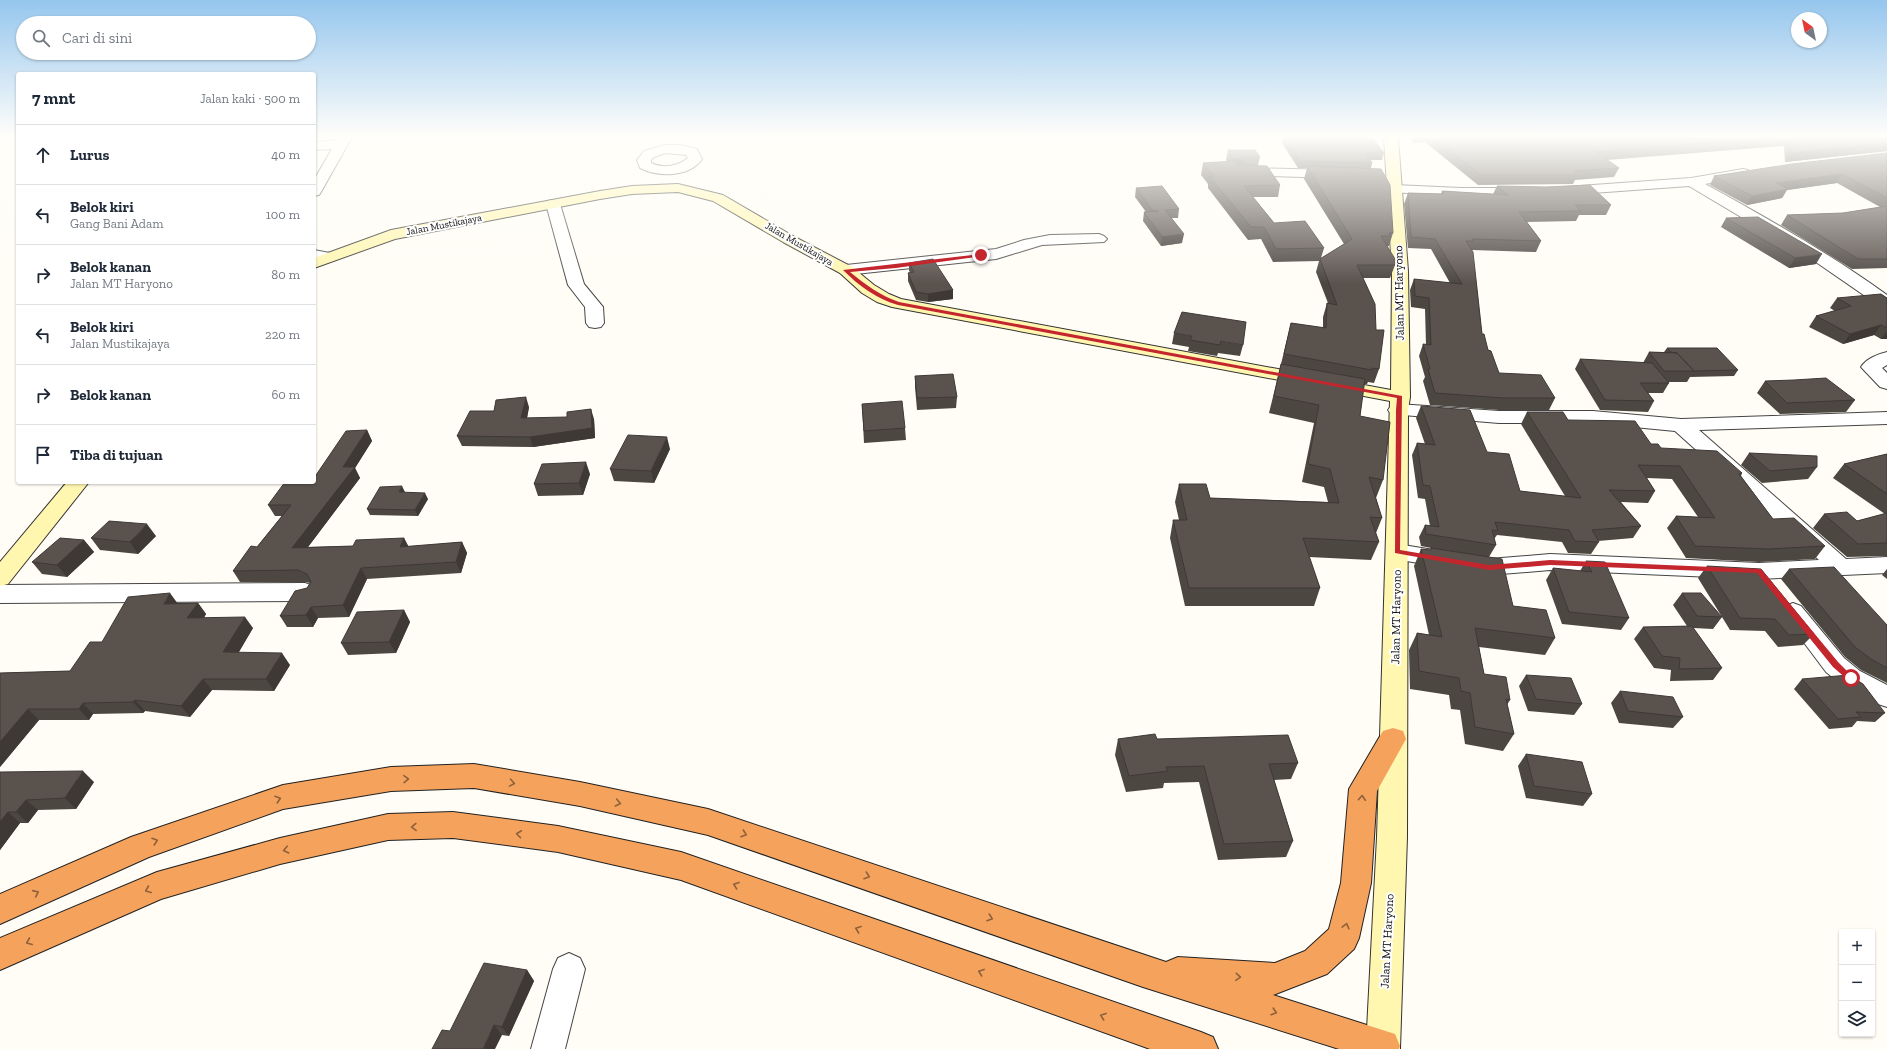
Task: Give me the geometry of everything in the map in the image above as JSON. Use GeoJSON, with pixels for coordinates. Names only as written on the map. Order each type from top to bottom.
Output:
{"type":"FeatureCollection","features":[{"type":"Feature","properties":{"kind":"highway"},"geometry":{"type":"LineString","coordinates":[[1143,970],[1275,979],[1316,963],[1343,938],[1356,883],[1363,789],[1393,739]]}},
{"type":"Feature","properties":{"kind":"highway"},"geometry":{"type":"LineString","coordinates":[[0,909],[141,846],[283,797],[391,779],[474,776],[580,794],[708,822],[1143,970],[1383,1047]]}},
{"type":"Feature","properties":{"kind":"highway"},"geometry":{"type":"LineString","coordinates":[[0,954],[157,886],[257,858],[388,827],[453,826],[558,839],[681,866],[1140,1029],[1201,1049]]}},
{"type":"Feature","properties":{"kind":"highway"},"geometry":{"type":"LineString","coordinates":[[1140,1029],[1172,1049]]}},
{"type":"Feature","properties":{"kind":"street","name":"Jalan MT Haryono"},"geometry":{"type":"LineString","coordinates":[[1383,1047],[1392,838],[1393,739],[1397,623],[1399,403],[1400,271],[1391,186]]}},
{"type":"Feature","properties":{"kind":"street"},"geometry":{"type":"LineString","coordinates":[[1425,186],[1461,192],[1539,192]]}},
{"type":"Feature","properties":{"kind":"street"},"geometry":{"type":"LineString","coordinates":[[1555,192],[1647,186]]}},
{"type":"Feature","properties":{"kind":"street"},"geometry":{"type":"LineString","coordinates":[[1698,186],[1767,224],[1867,288],[1887,303]]}},
{"type":"Feature","properties":{"kind":"street","name":"Jalan Mustikajaya"},"geometry":{"type":"LineString","coordinates":[[321,256],[391,235],[553,204],[632,190],[658,188],[684,189],[718,198],[788,239],[846,270],[868,289],[883,298],[898,303],[1399,403]]}},
{"type":"Feature","properties":{"kind":"street"},"geometry":{"type":"LineString","coordinates":[[553,204],[576,285],[594,307],[595,323]]}},
{"type":"Feature","properties":{"kind":"street"},"geometry":{"type":"LineString","coordinates":[[846,270],[996,254],[1008,252],[1030,243],[1055,239],[1099,239]]}},
{"type":"Feature","properties":{"kind":"street"},"geometry":{"type":"LineString","coordinates":[[1887,357],[1870,367],[1887,383]]}},
{"type":"Feature","properties":{"kind":"street"},"geometry":{"type":"LineString","coordinates":[[1399,403],[1499,416],[1593,417],[1680,425],[1887,418]]}},
{"type":"Feature","properties":{"kind":"street"},"geometry":{"type":"LineString","coordinates":[[1680,425],[1840,567]]}},
{"type":"Feature","properties":{"kind":"street"},"geometry":{"type":"LineString","coordinates":[[0,578],[76,484]]}},
{"type":"Feature","properties":{"kind":"street"},"geometry":{"type":"LineString","coordinates":[[1397,552],[1489,567],[1550,562],[1759,571],[1887,565]]}},
{"type":"Feature","properties":{"kind":"street"},"geometry":{"type":"LineString","coordinates":[[1759,571],[1835,664],[1851,678],[1887,697]]}},
{"type":"Feature","properties":{"kind":"street"},"geometry":{"type":"LineString","coordinates":[[0,594],[305,592]]}},
{"type":"Feature","properties":{"kind":"street"},"geometry":{"type":"LineString","coordinates":[[548,1049],[569,969]]}},
{"type":"Feature","properties":{"kind":"building"},"geometry":{"type":"Polygon","coordinates":[[[1162,186],[1179,209],[1165,210],[1184,234],[1162,237],[1144,212],[1158,211],[1153,211],[1136,188],[1162,186]]]}},
{"type":"Feature","properties":{"kind":"building"},"geometry":{"type":"Polygon","coordinates":[[[1217,186],[1246,186],[1244,186],[1274,223],[1305,221],[1324,248],[1276,249],[1264,227],[1251,227],[1217,186]]]}},
{"type":"Feature","properties":{"kind":"building"},"geometry":{"type":"Polygon","coordinates":[[[1319,186],[1390,186],[1393,233],[1389,233],[1390,236],[1381,236],[1395,259],[1395,265],[1357,265],[1375,304],[1376,330],[1384,330],[1379,369],[1372,368],[1372,370],[1284,354],[1291,323],[1326,328],[1327,303],[1337,305],[1320,259],[1352,239],[1319,186]]]}},
{"type":"Feature","properties":{"kind":"building"},"geometry":{"type":"Polygon","coordinates":[[[1497,186],[1591,186],[1611,205],[1575,205],[1581,211],[1519,212],[1541,241],[1472,239],[1473,241],[1466,241],[1473,252],[1482,334],[1484,334],[1488,350],[1491,351],[1499,373],[1541,375],[1555,398],[1504,398],[1435,393],[1423,344],[1431,345],[1429,298],[1415,296],[1414,279],[1462,284],[1435,239],[1411,237],[1408,193],[1444,194],[1442,191],[1508,195],[1497,186]]]}},
{"type":"Feature","properties":{"kind":"building"},"geometry":{"type":"Polygon","coordinates":[[[1733,186],[1782,186],[1788,189],[1752,196],[1733,186]]]}},
{"type":"Feature","properties":{"kind":"building"},"geometry":{"type":"Polygon","coordinates":[[[1864,186],[1887,186],[1887,198],[1864,186]]]}},
{"type":"Feature","properties":{"kind":"building"},"geometry":{"type":"Polygon","coordinates":[[[1887,206],[1887,259],[1858,259],[1787,215],[1843,213],[1887,206]]]}},
{"type":"Feature","properties":{"kind":"building"},"geometry":{"type":"Polygon","coordinates":[[[1758,217],[1822,254],[1795,258],[1726,218],[1758,217]]]}},
{"type":"Feature","properties":{"kind":"building"},"geometry":{"type":"Polygon","coordinates":[[[933,259],[953,290],[928,294],[916,292],[908,273],[914,272],[909,263],[933,259]]]}},
{"type":"Feature","properties":{"kind":"building"},"geometry":{"type":"Polygon","coordinates":[[[1881,294],[1887,298],[1887,328],[1881,325],[1850,334],[1816,316],[1851,306],[1837,298],[1881,294]]]}},
{"type":"Feature","properties":{"kind":"building"},"geometry":{"type":"Polygon","coordinates":[[[1182,312],[1246,322],[1243,345],[1221,341],[1220,345],[1190,340],[1192,336],[1174,333],[1182,312]]]}},
{"type":"Feature","properties":{"kind":"building"},"geometry":{"type":"Polygon","coordinates":[[[1667,348],[1717,348],[1738,370],[1694,371],[1677,353],[1671,352],[1667,348]]]}},
{"type":"Feature","properties":{"kind":"building"},"geometry":{"type":"Polygon","coordinates":[[[1649,352],[1677,353],[1694,371],[1664,371],[1649,352]]]}},
{"type":"Feature","properties":{"kind":"building"},"geometry":{"type":"Polygon","coordinates":[[[1580,359],[1652,363],[1669,383],[1640,383],[1654,401],[1605,400],[1580,359]]]}},
{"type":"Feature","properties":{"kind":"building"},"geometry":{"type":"Polygon","coordinates":[[[1281,364],[1365,379],[1360,416],[1390,422],[1383,480],[1369,477],[1382,518],[1370,517],[1379,542],[1303,538],[1320,588],[1189,588],[1173,520],[1187,520],[1179,484],[1206,484],[1210,498],[1339,503],[1330,469],[1308,464],[1319,405],[1274,396],[1281,364]]]}},
{"type":"Feature","properties":{"kind":"building"},"geometry":{"type":"Polygon","coordinates":[[[953,374],[957,397],[917,398],[915,376],[953,374]]]}},
{"type":"Feature","properties":{"kind":"building"},"geometry":{"type":"Polygon","coordinates":[[[1826,378],[1855,400],[1787,403],[1765,381],[1794,380],[1826,378]]]}},
{"type":"Feature","properties":{"kind":"building"},"geometry":{"type":"Polygon","coordinates":[[[526,397],[521,418],[567,417],[567,412],[591,409],[592,428],[530,437],[457,436],[470,411],[494,411],[496,400],[526,397]]]}},
{"type":"Feature","properties":{"kind":"building"},"geometry":{"type":"Polygon","coordinates":[[[902,401],[905,428],[864,431],[862,404],[902,401]]]}},
{"type":"Feature","properties":{"kind":"building"},"geometry":{"type":"Polygon","coordinates":[[[1421,406],[1470,410],[1487,452],[1509,454],[1520,491],[1581,498],[1527,412],[1563,412],[1568,420],[1635,421],[1651,444],[1658,444],[1661,448],[1717,451],[1742,473],[1739,474],[1773,519],[1794,518],[1825,546],[1768,549],[1695,546],[1676,516],[1715,518],[1680,466],[1638,465],[1655,491],[1609,490],[1641,526],[1592,530],[1599,542],[1575,541],[1569,530],[1495,522],[1498,531],[1492,530],[1496,545],[1426,534],[1425,525],[1439,527],[1430,486],[1423,485],[1417,443],[1435,445],[1421,406]]]}},
{"type":"Feature","properties":{"kind":"building"},"geometry":{"type":"Polygon","coordinates":[[[367,430],[343,467],[355,467],[292,548],[353,546],[356,540],[404,538],[400,547],[462,542],[456,562],[361,568],[343,605],[311,607],[306,615],[280,616],[295,591],[307,588],[311,582],[307,574],[298,570],[233,571],[251,546],[257,547],[291,505],[268,505],[284,484],[316,484],[316,475],[346,431],[367,430]]]}},
{"type":"Feature","properties":{"kind":"building"},"geometry":{"type":"Polygon","coordinates":[[[628,435],[667,437],[651,471],[610,469],[628,435]]]}},
{"type":"Feature","properties":{"kind":"building"},"geometry":{"type":"Polygon","coordinates":[[[1749,453],[1817,456],[1817,467],[1770,471],[1749,453]]]}},
{"type":"Feature","properties":{"kind":"building"},"geometry":{"type":"Polygon","coordinates":[[[1887,454],[1887,494],[1844,464],[1887,454]]]}},
{"type":"Feature","properties":{"kind":"building"},"geometry":{"type":"Polygon","coordinates":[[[586,462],[579,483],[534,484],[542,464],[586,462]]]}},
{"type":"Feature","properties":{"kind":"building"},"geometry":{"type":"Polygon","coordinates":[[[402,486],[399,492],[425,493],[415,510],[367,509],[380,487],[402,486]]]}},
{"type":"Feature","properties":{"kind":"building"},"geometry":{"type":"Polygon","coordinates":[[[1847,512],[1857,521],[1887,513],[1887,543],[1858,544],[1824,514],[1847,512]]]}},
{"type":"Feature","properties":{"kind":"building"},"geometry":{"type":"Polygon","coordinates":[[[109,521],[147,524],[130,542],[91,538],[109,521]]]}},
{"type":"Feature","properties":{"kind":"building"},"geometry":{"type":"Polygon","coordinates":[[[60,538],[84,540],[57,565],[32,562],[60,538]]]}},
{"type":"Feature","properties":{"kind":"building"},"geometry":{"type":"Polygon","coordinates":[[[1431,548],[1502,559],[1513,606],[1546,610],[1555,638],[1475,628],[1484,674],[1506,677],[1510,700],[1506,699],[1514,734],[1475,727],[1470,693],[1461,691],[1459,678],[1419,671],[1417,633],[1442,637],[1421,549],[1431,550],[1431,548]]]}},
{"type":"Feature","properties":{"kind":"building"},"geometry":{"type":"Polygon","coordinates":[[[1586,561],[1605,562],[1629,618],[1569,612],[1553,568],[1592,572],[1586,561]]]}},
{"type":"Feature","properties":{"kind":"building"},"geometry":{"type":"Polygon","coordinates":[[[1707,566],[1761,569],[1814,634],[1789,635],[1775,619],[1740,618],[1707,566]]]}},
{"type":"Feature","properties":{"kind":"building"},"geometry":{"type":"Polygon","coordinates":[[[1834,567],[1887,625],[1887,668],[1871,659],[1855,647],[1789,569],[1834,567]]]}},
{"type":"Feature","properties":{"kind":"building"},"geometry":{"type":"Polygon","coordinates":[[[170,593],[164,604],[198,603],[187,618],[245,617],[223,652],[282,653],[266,679],[203,679],[181,706],[135,700],[133,702],[83,703],[79,709],[28,709],[0,742],[0,673],[70,671],[90,642],[102,642],[128,597],[170,593]]]}},
{"type":"Feature","properties":{"kind":"building"},"geometry":{"type":"Polygon","coordinates":[[[1682,593],[1701,593],[1722,617],[1697,616],[1682,593]]]}},
{"type":"Feature","properties":{"kind":"building"},"geometry":{"type":"Polygon","coordinates":[[[404,610],[389,642],[341,643],[357,612],[404,610]]]}},
{"type":"Feature","properties":{"kind":"building"},"geometry":{"type":"Polygon","coordinates":[[[1692,626],[1722,668],[1679,669],[1680,658],[1662,656],[1643,627],[1692,626]]]}},
{"type":"Feature","properties":{"kind":"building"},"geometry":{"type":"Polygon","coordinates":[[[1526,675],[1571,678],[1582,704],[1536,699],[1526,675]]]}},
{"type":"Feature","properties":{"kind":"building"},"geometry":{"type":"Polygon","coordinates":[[[1849,675],[1863,684],[1885,713],[1856,712],[1861,717],[1838,719],[1802,679],[1849,675]]]}},
{"type":"Feature","properties":{"kind":"building"},"geometry":{"type":"Polygon","coordinates":[[[1620,691],[1673,697],[1683,717],[1628,711],[1620,691]]]}},
{"type":"Feature","properties":{"kind":"building"},"geometry":{"type":"Polygon","coordinates":[[[1155,734],[1157,739],[1288,735],[1298,763],[1269,764],[1293,841],[1224,844],[1204,766],[1166,767],[1168,771],[1129,776],[1118,739],[1155,734]]]}},
{"type":"Feature","properties":{"kind":"building"},"geometry":{"type":"Polygon","coordinates":[[[1526,754],[1582,762],[1592,794],[1534,786],[1526,754]]]}},
{"type":"Feature","properties":{"kind":"building"},"geometry":{"type":"Polygon","coordinates":[[[83,771],[65,798],[26,800],[16,812],[8,812],[0,822],[0,772],[83,771]]]}},
{"type":"Feature","properties":{"kind":"building"},"geometry":{"type":"Polygon","coordinates":[[[484,963],[527,970],[502,1027],[494,1025],[483,1049],[432,1049],[442,1030],[450,1031],[484,963]]]}},
{"type":"Feature","properties":{"kind":"route"},"geometry":{"type":"LineString","coordinates":[[981,255],[896,266],[846,270],[868,289],[883,298],[898,303],[950,314],[1400,397],[1398,410],[1397,552],[1489,567],[1550,562],[1759,571],[1835,664],[1851,678]]}}]}
